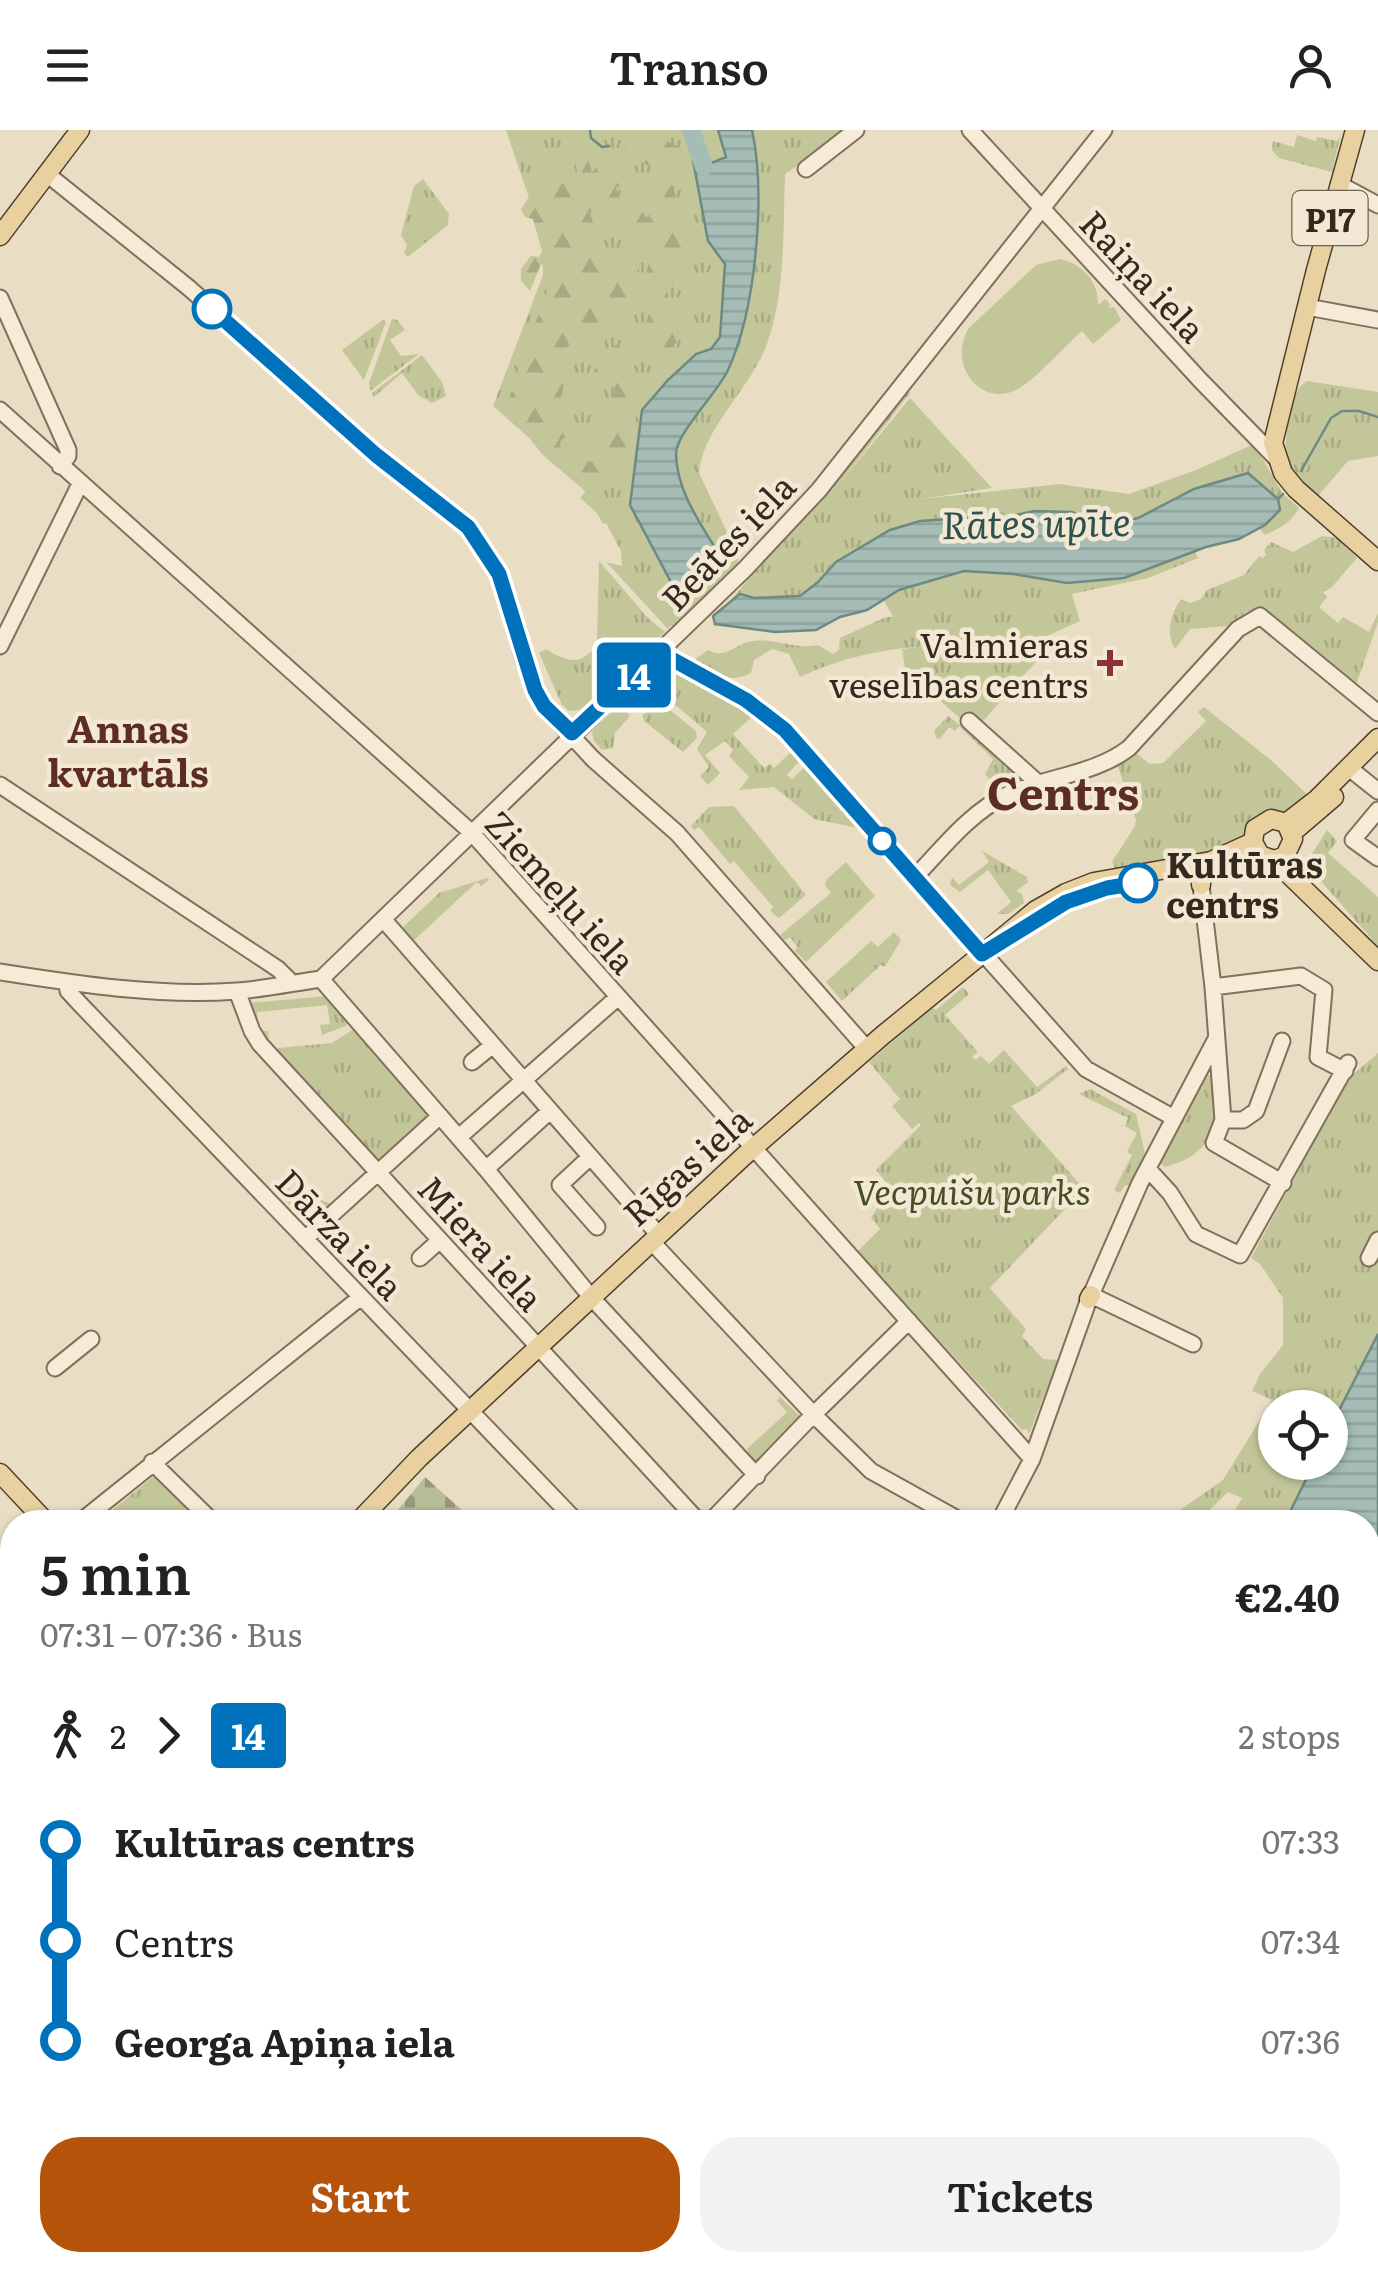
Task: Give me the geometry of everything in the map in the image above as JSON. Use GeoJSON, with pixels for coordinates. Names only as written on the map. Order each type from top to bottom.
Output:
{"type":"FeatureCollection","features":[{"type":"Feature","properties":{"kind":"main road"},"geometry":{"type":"LineString","coordinates":[[0,236],[80,130]]}},
{"type":"Feature","properties":{"kind":"main road","name":"P17"},"geometry":{"type":"LineString","coordinates":[[1276,458],[1275,427],[1355,130]]}},
{"type":"Feature","properties":{"kind":"main road"},"geometry":{"type":"LineString","coordinates":[[1276,458],[1296,490],[1378,561]]}},
{"type":"Feature","properties":{"kind":"main road","name":"Rīgas iela"},"geometry":{"type":"LineString","coordinates":[[1289,828],[1330,802],[1378,740]]}},
{"type":"Feature","properties":{"kind":"main road","name":"Rīgas iela"},"geometry":{"type":"LineString","coordinates":[[1289,828],[1378,740]]}},
{"type":"Feature","properties":{"kind":"main road","name":"Rīgas iela"},"geometry":{"type":"LineString","coordinates":[[1269,852],[1255,829],[1265,820],[1278,819],[1289,828]]}},
{"type":"Feature","properties":{"kind":"main road"},"geometry":{"type":"LineString","coordinates":[[1289,828],[1269,852],[1378,961]]}},
{"type":"Feature","properties":{"kind":"main road","name":"Rīgas iela"},"geometry":{"type":"LineString","coordinates":[[982,954],[1066,902],[1107,888],[1201,878],[1269,852]]}},
{"type":"Feature","properties":{"kind":"main road","name":"Rīgas iela"},"geometry":{"type":"LineString","coordinates":[[370,1510],[537,1346],[754,1147],[1036,910],[1066,892],[1114,876],[1269,852]]}},
{"type":"Feature","properties":{"kind":"main road","name":"Rīgas iela"},"geometry":{"type":"LineString","coordinates":[[382,1510],[421,1468],[444,1435]]}},
{"type":"Feature","properties":{"kind":"main road"},"geometry":{"type":"LineString","coordinates":[[4,1485],[32,1510]]}},
{"type":"Feature","properties":{"kind":"street"},"geometry":{"type":"LineString","coordinates":[[806,168],[856,130]]}},
{"type":"Feature","properties":{"kind":"street","name":"Raiņa iela"},"geometry":{"type":"LineString","coordinates":[[970,130],[1200,382],[1276,458]]}},
{"type":"Feature","properties":{"kind":"street","name":"Beātes iela"},"geometry":{"type":"LineString","coordinates":[[321,979],[745,570],[819,490],[1104,130]]}},
{"type":"Feature","properties":{"kind":"street"},"geometry":{"type":"LineString","coordinates":[[47,174],[189,288],[376,455],[468,527],[499,574],[535,690],[544,706],[593,758],[676,833],[867,1049]]}},
{"type":"Feature","properties":{"kind":"street"},"geometry":{"type":"LineString","coordinates":[[1339,184],[1378,205]]}},
{"type":"Feature","properties":{"kind":"street"},"geometry":{"type":"LineString","coordinates":[[0,298],[68,450],[60,466]]}},
{"type":"Feature","properties":{"kind":"street"},"geometry":{"type":"LineString","coordinates":[[1307,307],[1378,320]]}},
{"type":"Feature","properties":{"kind":"street"},"geometry":{"type":"LineString","coordinates":[[1348,334],[1352,315]]}},
{"type":"Feature","properties":{"kind":"street","name":"Ziemeļu iela"},"geometry":{"type":"LineString","coordinates":[[0,410],[471,832],[1032,1459]]}},
{"type":"Feature","properties":{"kind":"street"},"geometry":{"type":"LineString","coordinates":[[0,646],[80,484]]}},
{"type":"Feature","properties":{"kind":"street"},"geometry":{"type":"LineString","coordinates":[[914,878],[973,818],[996,801],[1109,762],[1122,753],[1238,629],[1260,616],[1378,714]]}},
{"type":"Feature","properties":{"kind":"street"},"geometry":{"type":"LineString","coordinates":[[659,652],[746,700],[785,730],[1086,1069],[1174,1118]]}},
{"type":"Feature","properties":{"kind":"street"},"geometry":{"type":"LineString","coordinates":[[969,721],[1038,784]]}},
{"type":"Feature","properties":{"kind":"street"},"geometry":{"type":"LineString","coordinates":[[1354,772],[1378,792]]}},
{"type":"Feature","properties":{"kind":"street"},"geometry":{"type":"LineString","coordinates":[[0,785],[278,969],[292,983]]}},
{"type":"Feature","properties":{"kind":"street"},"geometry":{"type":"LineString","coordinates":[[1378,810],[1353,840],[1378,858]]}},
{"type":"Feature","properties":{"kind":"street"},"geometry":{"type":"LineString","coordinates":[[1201,878],[1214,987],[1222,1120],[1214,1143],[1283,1183]]}},
{"type":"Feature","properties":{"kind":"street"},"geometry":{"type":"LineString","coordinates":[[383,918],[654,1238],[814,1414],[871,1470],[941,1510]]}},
{"type":"Feature","properties":{"kind":"street"},"geometry":{"type":"LineString","coordinates":[[0,972],[174,991],[237,991],[321,979],[486,1168],[591,1297],[757,1476]]}},
{"type":"Feature","properties":{"kind":"street"},"geometry":{"type":"LineString","coordinates":[[1153,1174],[1196,1234],[1240,1256],[1346,1067],[1318,1057],[1324,990],[1301,976],[1214,987]]}},
{"type":"Feature","properties":{"kind":"street","name":"Dārza iela"},"geometry":{"type":"LineString","coordinates":[[67,982],[68,991],[566,1510]]}},
{"type":"Feature","properties":{"kind":"street","name":"Miera iela"},"geometry":{"type":"LineString","coordinates":[[237,991],[260,1044],[688,1510]]}},
{"type":"Feature","properties":{"kind":"street"},"geometry":{"type":"LineString","coordinates":[[459,1137],[618,998]]}},
{"type":"Feature","properties":{"kind":"street"},"geometry":{"type":"LineString","coordinates":[[1005,1510],[1032,1459],[1090,1297],[1133,1200],[1153,1174],[1174,1118],[1216,1039]]}},
{"type":"Feature","properties":{"kind":"street"},"geometry":{"type":"LineString","coordinates":[[1222,1120],[1243,1120],[1256,1111],[1282,1040]]}},
{"type":"Feature","properties":{"kind":"street"},"geometry":{"type":"LineString","coordinates":[[472,1062],[492,1045]]}},
{"type":"Feature","properties":{"kind":"street"},"geometry":{"type":"LineString","coordinates":[[486,1168],[550,1111]]}},
{"type":"Feature","properties":{"kind":"street"},"geometry":{"type":"LineString","coordinates":[[305,1240],[440,1116]]}},
{"type":"Feature","properties":{"kind":"street"},"geometry":{"type":"LineString","coordinates":[[589,1158],[560,1185],[597,1227]]}},
{"type":"Feature","properties":{"kind":"street"},"geometry":{"type":"LineString","coordinates":[[420,1258],[439,1240]]}},
{"type":"Feature","properties":{"kind":"street"},"geometry":{"type":"LineString","coordinates":[[1369,1258],[1378,1240]]}},
{"type":"Feature","properties":{"kind":"street"},"geometry":{"type":"LineString","coordinates":[[94,1510],[361,1297]]}},
{"type":"Feature","properties":{"kind":"street"},"geometry":{"type":"LineString","coordinates":[[1090,1297],[1193,1344]]}},
{"type":"Feature","properties":{"kind":"street"},"geometry":{"type":"LineString","coordinates":[[722,1510],[910,1322]]}},
{"type":"Feature","properties":{"kind":"street"},"geometry":{"type":"LineString","coordinates":[[55,1368],[91,1339]]}},
{"type":"Feature","properties":{"kind":"street"},"geometry":{"type":"LineString","coordinates":[[152,1462],[201,1510]]}},
{"type":"Feature","properties":{"kind":"green space"},"geometry":{"type":"Polygon","coordinates":[[[506,130],[849,130],[785,174],[778,303],[767,344],[702,457],[699,473],[738,555],[738,566],[908,392],[836,488],[910,398],[992,488],[921,499],[1059,484],[1129,494],[1254,444],[1283,494],[1299,508],[1285,524],[1265,535],[1259,528],[1265,525],[1278,499],[1247,474],[1177,496],[1137,518],[1102,527],[1072,512],[1034,511],[993,520],[920,521],[836,562],[800,596],[754,598],[740,594],[731,600],[748,580],[745,571],[677,635],[606,562],[622,566],[621,551],[606,523],[580,498],[587,489],[493,406],[543,275],[543,239],[506,130]]]}},
{"type":"Feature","properties":{"kind":"green space"},"geometry":{"type":"Polygon","coordinates":[[[634,130],[652,130],[652,134],[686,150],[684,171],[673,177],[645,164],[647,140],[638,142],[641,161],[631,165],[633,183],[616,187],[619,201],[626,206],[632,202],[638,213],[647,217],[657,212],[653,195],[673,185],[679,211],[676,230],[692,248],[682,270],[681,289],[673,285],[671,276],[666,286],[669,307],[679,305],[686,322],[672,332],[677,342],[668,351],[659,350],[642,331],[654,313],[641,299],[621,299],[606,309],[606,338],[600,350],[576,340],[560,352],[562,392],[552,416],[545,417],[550,425],[565,410],[566,437],[558,442],[565,455],[578,448],[590,462],[603,457],[600,442],[610,436],[612,426],[604,415],[614,391],[610,375],[603,380],[594,371],[601,357],[616,345],[626,350],[624,364],[633,368],[635,378],[631,449],[614,456],[606,471],[585,491],[543,455],[506,409],[520,364],[534,353],[526,342],[542,308],[548,280],[548,270],[541,264],[530,291],[521,281],[521,269],[531,256],[539,257],[542,251],[533,219],[525,217],[521,209],[534,190],[561,168],[570,177],[577,173],[576,163],[581,159],[588,160],[592,172],[605,158],[620,163],[621,150],[634,139],[634,130]],[[594,206],[590,215],[597,230],[588,238],[600,248],[615,272],[629,257],[640,270],[629,276],[639,283],[649,273],[647,248],[653,243],[650,236],[619,228],[594,206]]]}},
{"type":"Feature","properties":{"kind":"green space"},"geometry":{"type":"Polygon","coordinates":[[[1341,133],[1332,172],[1279,158],[1272,150],[1273,141],[1294,147],[1297,135],[1316,141],[1317,137],[1338,141],[1341,133]]]}},
{"type":"Feature","properties":{"kind":"green space"},"geometry":{"type":"Polygon","coordinates":[[[423,179],[449,214],[448,225],[408,257],[401,235],[414,186],[423,179]]]}},
{"type":"Feature","properties":{"kind":"green space"},"geometry":{"type":"Polygon","coordinates":[[[1060,259],[1088,275],[1096,289],[1098,305],[1105,299],[1111,305],[1108,308],[1114,307],[1121,320],[1093,344],[1082,331],[1018,389],[1004,394],[980,388],[971,380],[962,356],[969,328],[1036,265],[1060,259]]]}},
{"type":"Feature","properties":{"kind":"green space"},"geometry":{"type":"Polygon","coordinates":[[[384,319],[386,322],[364,380],[342,350],[384,319]]]}},
{"type":"Feature","properties":{"kind":"green space"},"geometry":{"type":"Polygon","coordinates":[[[392,319],[405,330],[390,340],[401,356],[419,354],[370,391],[369,383],[392,319]]]}},
{"type":"Feature","properties":{"kind":"green space"},"geometry":{"type":"Polygon","coordinates":[[[422,355],[442,382],[446,396],[432,403],[418,395],[402,373],[374,397],[372,393],[422,355]]]}},
{"type":"Feature","properties":{"kind":"green space"},"geometry":{"type":"Polygon","coordinates":[[[1307,381],[1378,392],[1378,456],[1348,461],[1318,496],[1291,466],[1286,448],[1295,397],[1307,381]]]}},
{"type":"Feature","properties":{"kind":"green space"},"geometry":{"type":"Polygon","coordinates":[[[1322,536],[1337,538],[1357,558],[1323,592],[1327,597],[1319,607],[1338,623],[1343,617],[1369,632],[1378,613],[1356,685],[1265,609],[1246,612],[1229,626],[1190,629],[1175,649],[1170,623],[1181,599],[1190,603],[1201,599],[1207,590],[1244,575],[1259,556],[1266,555],[1264,550],[1271,542],[1293,552],[1322,536]]]}},
{"type":"Feature","properties":{"kind":"green space"},"geometry":{"type":"Polygon","coordinates":[[[1195,551],[1198,558],[1148,578],[1072,594],[1080,621],[1040,639],[1042,655],[974,731],[905,669],[902,649],[929,646],[896,649],[863,655],[800,677],[789,654],[772,649],[754,660],[751,673],[735,678],[720,676],[691,662],[708,650],[721,653],[747,642],[761,641],[818,645],[833,654],[839,650],[840,638],[893,617],[883,599],[899,590],[964,571],[1124,578],[1195,551]]]}},
{"type":"Feature","properties":{"kind":"green space"},"geometry":{"type":"Polygon","coordinates":[[[599,561],[665,632],[580,710],[569,711],[562,705],[539,653],[546,649],[574,660],[592,651],[597,643],[599,561]]]}},
{"type":"Feature","properties":{"kind":"green space"},"geometry":{"type":"Polygon","coordinates":[[[673,673],[755,714],[733,734],[764,768],[770,764],[774,768],[792,751],[800,760],[787,775],[792,779],[806,766],[858,828],[814,819],[774,787],[739,790],[749,777],[729,756],[733,750],[725,741],[705,755],[720,773],[708,785],[700,776],[709,767],[697,749],[707,732],[678,707],[646,694],[627,712],[630,716],[615,733],[613,748],[602,750],[594,741],[592,732],[596,727],[637,689],[673,673]]]}},
{"type":"Feature","properties":{"kind":"green space"},"geometry":{"type":"Polygon","coordinates":[[[656,704],[666,707],[696,731],[697,738],[683,752],[644,721],[643,715],[656,704]]]}},
{"type":"Feature","properties":{"kind":"green space"},"geometry":{"type":"Polygon","coordinates":[[[1204,707],[1311,798],[1284,814],[1254,818],[1238,846],[1101,875],[1115,869],[1112,862],[1136,820],[1117,764],[1133,751],[1150,764],[1163,763],[1206,721],[1198,712],[1204,707]]]}},
{"type":"Feature","properties":{"kind":"green space"},"geometry":{"type":"Polygon","coordinates":[[[948,716],[983,743],[1006,768],[1010,767],[1022,783],[999,791],[985,774],[993,759],[959,726],[955,731],[949,727],[940,739],[936,738],[934,731],[948,716]]]}},
{"type":"Feature","properties":{"kind":"green space"},"geometry":{"type":"Polygon","coordinates":[[[734,806],[806,895],[779,918],[734,861],[730,864],[699,827],[694,830],[691,826],[709,807],[734,806]]]}},
{"type":"Feature","properties":{"kind":"green space"},"geometry":{"type":"Polygon","coordinates":[[[1327,830],[1337,841],[1328,853],[1378,897],[1378,946],[1311,870],[1310,857],[1327,830]]]}},
{"type":"Feature","properties":{"kind":"green space"},"geometry":{"type":"Polygon","coordinates":[[[982,851],[1027,877],[1028,882],[1016,891],[1022,894],[1024,903],[1008,914],[997,914],[1011,902],[988,870],[960,892],[950,885],[952,877],[959,885],[989,862],[982,851]]]}},
{"type":"Feature","properties":{"kind":"green space"},"geometry":{"type":"Polygon","coordinates":[[[846,862],[875,896],[806,962],[794,950],[798,948],[790,937],[785,940],[780,935],[831,893],[826,880],[846,862]]]}},
{"type":"Feature","properties":{"kind":"green space"},"geometry":{"type":"Polygon","coordinates":[[[487,878],[481,886],[477,882],[411,943],[401,929],[439,893],[487,878]]]}},
{"type":"Feature","properties":{"kind":"green space"},"geometry":{"type":"Polygon","coordinates":[[[894,932],[901,940],[885,967],[881,965],[842,1001],[826,982],[871,941],[878,947],[894,932]]]}},
{"type":"Feature","properties":{"kind":"green space","name":"Vecpuišu parks"},"geometry":{"type":"Polygon","coordinates":[[[975,970],[933,1008],[936,1010],[963,987],[969,994],[945,1015],[978,1052],[972,1056],[975,1060],[981,1056],[989,1064],[1004,1050],[1037,1087],[1066,1066],[1068,1069],[1036,1094],[1011,1106],[1084,1189],[990,1288],[1026,1329],[1022,1336],[1043,1359],[1058,1360],[1029,1434],[857,1252],[880,1229],[871,1218],[890,1187],[876,1170],[921,1125],[912,1129],[892,1106],[900,1099],[869,1062],[975,970]]]}},
{"type":"Feature","properties":{"kind":"green space"},"geometry":{"type":"Polygon","coordinates":[[[328,996],[349,1020],[346,1026],[322,1035],[320,1025],[330,1024],[327,1005],[257,1012],[259,1031],[268,1031],[269,1040],[261,1038],[248,1003],[328,996]]]}},
{"type":"Feature","properties":{"kind":"green space"},"geometry":{"type":"Polygon","coordinates":[[[357,1027],[431,1120],[379,1162],[278,1054],[278,1048],[332,1043],[357,1027]]]}},
{"type":"Feature","properties":{"kind":"green space"},"geometry":{"type":"Polygon","coordinates":[[[1378,1053],[1378,1334],[1348,1393],[1252,1391],[1283,1345],[1283,1298],[1260,1264],[1251,1258],[1348,1079],[1378,1053]]]}},
{"type":"Feature","properties":{"kind":"green space"},"geometry":{"type":"Polygon","coordinates":[[[1206,1073],[1213,1078],[1210,1135],[1194,1154],[1164,1167],[1159,1162],[1206,1073]]]}},
{"type":"Feature","properties":{"kind":"green space"},"geometry":{"type":"Polygon","coordinates":[[[1090,1089],[1136,1114],[1145,1154],[1129,1186],[1125,1185],[1120,1193],[1114,1190],[1132,1155],[1127,1152],[1137,1133],[1125,1126],[1128,1118],[1079,1094],[1090,1089]]]}},
{"type":"Feature","properties":{"kind":"green space"},"geometry":{"type":"Polygon","coordinates":[[[271,1185],[335,1205],[311,1227],[271,1185]]]}},
{"type":"Feature","properties":{"kind":"green space"},"geometry":{"type":"Polygon","coordinates":[[[780,1397],[802,1418],[756,1464],[747,1449],[787,1412],[777,1401],[780,1397]]]}},
{"type":"Feature","properties":{"kind":"green space"},"geometry":{"type":"Polygon","coordinates":[[[1258,1423],[1258,1480],[1306,1480],[1291,1510],[1235,1510],[1242,1498],[1228,1492],[1209,1510],[1180,1510],[1223,1480],[1258,1423]]]}},
{"type":"Feature","properties":{"kind":"green space"},"geometry":{"type":"Polygon","coordinates":[[[155,1475],[191,1510],[113,1510],[155,1475]]]}},
{"type":"Feature","properties":{"kind":"green space"},"geometry":{"type":"Polygon","coordinates":[[[425,1477],[462,1510],[398,1510],[425,1477]]]}},
{"type":"Feature","properties":{"kind":"water"},"geometry":{"type":"Polygon","coordinates":[[[718,130],[752,130],[758,186],[756,252],[738,345],[728,370],[683,435],[676,453],[686,497],[725,564],[711,583],[680,599],[630,505],[642,410],[668,380],[696,354],[711,349],[720,337],[725,264],[708,241],[693,160],[697,147],[709,164],[726,157],[718,130]]]}},
{"type":"Feature","properties":{"kind":"water"},"geometry":{"type":"Polygon","coordinates":[[[1248,473],[1278,499],[1280,510],[1265,525],[1239,539],[1206,547],[1124,578],[1067,583],[964,571],[899,590],[867,610],[840,617],[816,630],[775,632],[715,624],[713,616],[740,594],[754,598],[800,596],[836,562],[890,530],[920,521],[993,520],[1034,511],[1072,512],[1102,527],[1138,518],[1194,489],[1248,473]]]}},
{"type":"Feature","properties":{"kind":"water"},"geometry":{"type":"Polygon","coordinates":[[[1378,1334],[1378,1510],[1291,1510],[1306,1480],[1348,1480],[1348,1393],[1378,1334]]]}},
{"type":"Feature","properties":{"kind":"waterway"},"geometry":{"type":"LineString","coordinates":[[590,130],[591,138],[602,147],[609,146]]}},
{"type":"Feature","properties":{"kind":"waterway","name":"Rātes upīte"},"geometry":{"type":"LineString","coordinates":[[691,130],[704,167]]}},
{"type":"Feature","properties":{"kind":"waterway","name":"Rātes upīte"},"geometry":{"type":"LineString","coordinates":[[1301,471],[1331,418],[1342,411],[1378,417]]}},
{"type":"Feature","properties":{"kind":"waterway","name":"Rātes upīte"},"geometry":{"type":"LineString","coordinates":[[1278,499],[1283,494]]}},
{"type":"Feature","properties":{"kind":"bus line","name":"14"},"geometry":{"type":"LineString","coordinates":[[212,309],[376,455],[468,527],[499,574],[535,690],[544,706],[572,733],[659,652],[746,700],[785,730],[982,954],[1066,902],[1107,888],[1138,883]]}},
{"type":"Feature","properties":{"kind":"place","name":"Valmieras veselības centrs"},"geometry":{"type":"Point","coordinates":[1110,663]}},
{"type":"Feature","properties":{"kind":"place","name":"Kultūras centrs"},"geometry":{"type":"Point","coordinates":[1138,883]}},
{"type":"Feature","properties":{"kind":"district","name":"Annas kvartāls"},"geometry":{"type":"Point","coordinates":[128,748]}},
{"type":"Feature","properties":{"kind":"district","name":"Centrs"},"geometry":{"type":"Point","coordinates":[1063,790]}}]}
